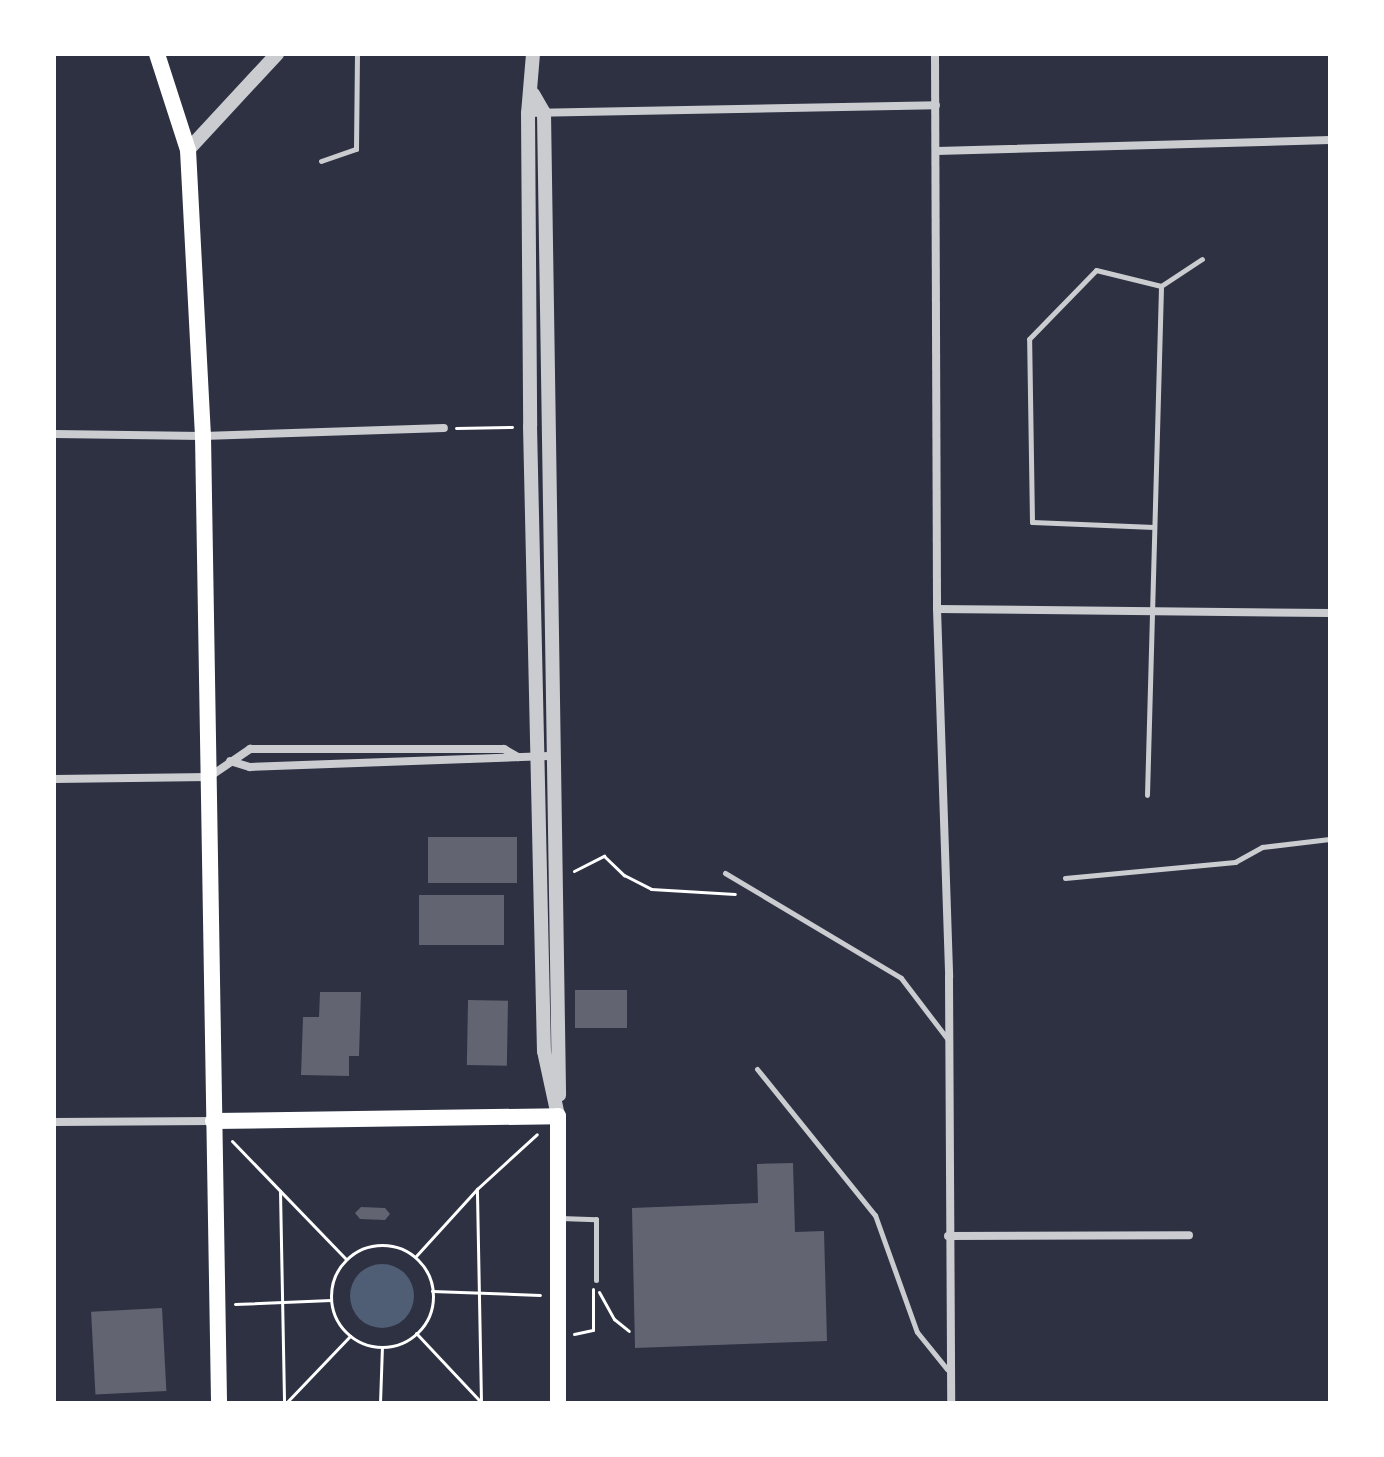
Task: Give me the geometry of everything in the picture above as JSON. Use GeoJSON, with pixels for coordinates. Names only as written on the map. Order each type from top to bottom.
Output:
{"type":"FeatureCollection","features":[{"type":"Feature","properties":{"kind":"main road"},"geometry":{"type":"LineString","coordinates":[[157,54],[188,150],[203,436],[219,1403]]}},
{"type":"Feature","properties":{"kind":"main road"},"geometry":{"type":"LineString","coordinates":[[213,1121],[558,1116],[555,1218],[558,1403]]}},
{"type":"Feature","properties":{"kind":"street"},"geometry":{"type":"LineString","coordinates":[[188,150],[277,54]]}},
{"type":"Feature","properties":{"kind":"street"},"geometry":{"type":"LineString","coordinates":[[533,54],[533,94],[528,113],[530,426],[544,1051],[558,1116]]}},
{"type":"Feature","properties":{"kind":"street"},"geometry":{"type":"LineString","coordinates":[[935,54],[937,609],[950,1042],[947,1369],[951,1403]]}},
{"type":"Feature","properties":{"kind":"street"},"geometry":{"type":"LineString","coordinates":[[533,94],[544,113],[560,895],[558,1116]]}},
{"type":"Feature","properties":{"kind":"street"},"geometry":{"type":"LineString","coordinates":[[528,113],[936,105]]}},
{"type":"Feature","properties":{"kind":"street"},"geometry":{"type":"LineString","coordinates":[[937,151],[1330,140]]}},
{"type":"Feature","properties":{"kind":"street"},"geometry":{"type":"LineString","coordinates":[[54,434],[203,436],[444,428]]}},
{"type":"Feature","properties":{"kind":"street"},"geometry":{"type":"LineString","coordinates":[[937,609],[1330,613]]}},
{"type":"Feature","properties":{"kind":"street"},"geometry":{"type":"LineString","coordinates":[[54,779],[209,777],[250,749],[504,749],[518,757]]}},
{"type":"Feature","properties":{"kind":"street"},"geometry":{"type":"LineString","coordinates":[[230,761],[250,767],[556,756]]}},
{"type":"Feature","properties":{"kind":"street"},"geometry":{"type":"LineString","coordinates":[[54,1122],[213,1121]]}},
{"type":"Feature","properties":{"kind":"street"},"geometry":{"type":"LineString","coordinates":[[948,1236],[1189,1235]]}},
{"type":"Feature","properties":{"kind":"lane"},"geometry":{"type":"LineString","coordinates":[[321,161],[356,149],[357,54]]}},
{"type":"Feature","properties":{"kind":"lane"},"geometry":{"type":"LineString","coordinates":[[1154,527],[1032,522],[1029,339],[1096,270],[1161,286],[1202,259]]}},
{"type":"Feature","properties":{"kind":"lane"},"geometry":{"type":"LineString","coordinates":[[1147,795],[1161,286]]}},
{"type":"Feature","properties":{"kind":"lane"},"geometry":{"type":"LineString","coordinates":[[1065,878],[1235,862],[1262,847],[1330,839]]}},
{"type":"Feature","properties":{"kind":"lane"},"geometry":{"type":"LineString","coordinates":[[725,873],[837,936],[901,978],[950,1042]]}},
{"type":"Feature","properties":{"kind":"lane"},"geometry":{"type":"LineString","coordinates":[[757,1069],[875,1215],[917,1332],[947,1369]]}},
{"type":"Feature","properties":{"kind":"lane"},"geometry":{"type":"LineString","coordinates":[[555,1218],[596,1219],[596,1280]]}},
{"type":"Feature","properties":{"kind":"path"},"geometry":{"type":"LineString","coordinates":[[444,428],[530,426]]}},
{"type":"Feature","properties":{"kind":"path"},"geometry":{"type":"LineString","coordinates":[[560,895],[575,870],[604,856],[624,875],[651,889],[756,893]]}},
{"type":"Feature","properties":{"kind":"path"},"geometry":{"type":"LineString","coordinates":[[415,1257],[477,1189],[558,1116]]}},
{"type":"Feature","properties":{"kind":"path"},"geometry":{"type":"LineString","coordinates":[[213,1121],[346,1259]]}},
{"type":"Feature","properties":{"kind":"path"},"geometry":{"type":"LineString","coordinates":[[477,1189],[481,1402]]}},
{"type":"Feature","properties":{"kind":"path"},"geometry":{"type":"LineString","coordinates":[[280,1191],[280,1301],[285,1403]]}},
{"type":"Feature","properties":{"kind":"path"},"geometry":{"type":"LineString","coordinates":[[373,1245],[403,1249],[415,1257],[432,1291],[429,1314],[416,1333],[382,1347],[350,1336],[331,1300],[332,1285],[346,1259],[373,1245]]}},
{"type":"Feature","properties":{"kind":"path"},"geometry":{"type":"LineString","coordinates":[[596,1280],[606,1309],[629,1331]]}},
{"type":"Feature","properties":{"kind":"path"},"geometry":{"type":"LineString","coordinates":[[558,1337],[593,1330],[596,1280]]}},
{"type":"Feature","properties":{"kind":"path"},"geometry":{"type":"LineString","coordinates":[[432,1291],[556,1296]]}},
{"type":"Feature","properties":{"kind":"path"},"geometry":{"type":"LineString","coordinates":[[217,1305],[331,1300]]}},
{"type":"Feature","properties":{"kind":"path"},"geometry":{"type":"LineString","coordinates":[[416,1333],[481,1402]]}},
{"type":"Feature","properties":{"kind":"path"},"geometry":{"type":"LineString","coordinates":[[285,1403],[350,1336]]}},
{"type":"Feature","properties":{"kind":"path"},"geometry":{"type":"LineString","coordinates":[[380,1402],[382,1347]]}},
{"type":"Feature","properties":{"kind":"path"},"geometry":{"type":"LineString","coordinates":[[341,1403],[481,1402]]}},
{"type":"Feature","properties":{"kind":"water"},"geometry":{"type":"Polygon","coordinates":[[[382,1264],[400,1270],[408,1278],[414,1296],[408,1314],[400,1322],[382,1328],[364,1322],[356,1314],[350,1296],[356,1278],[364,1270],[382,1264]]]}},
{"type":"Feature","properties":{"kind":"building"},"geometry":{"type":"Polygon","coordinates":[[[428,837],[517,837],[517,883],[428,883],[428,837]]]}},
{"type":"Feature","properties":{"kind":"building"},"geometry":{"type":"Polygon","coordinates":[[[419,895],[504,895],[504,945],[419,945],[419,895]]]}},
{"type":"Feature","properties":{"kind":"building"},"geometry":{"type":"Polygon","coordinates":[[[575,990],[627,990],[627,1028],[575,1028],[575,990]]]}},
{"type":"Feature","properties":{"kind":"building"},"geometry":{"type":"Polygon","coordinates":[[[320,992],[361,992],[359,1056],[349,1056],[349,1076],[301,1075],[303,1017],[319,1017],[320,992]]]}},
{"type":"Feature","properties":{"kind":"building"},"geometry":{"type":"Polygon","coordinates":[[[468,1000],[508,1001],[507,1066],[467,1065],[468,1000]]]}},
{"type":"Feature","properties":{"kind":"building"},"geometry":{"type":"Polygon","coordinates":[[[793,1163],[795,1232],[824,1231],[827,1341],[635,1348],[632,1208],[758,1203],[757,1164],[793,1163]]]}},
{"type":"Feature","properties":{"kind":"building"},"geometry":{"type":"Polygon","coordinates":[[[361,1207],[385,1208],[390,1214],[385,1220],[360,1219],[355,1213],[361,1207]]]}},
{"type":"Feature","properties":{"kind":"building"},"geometry":{"type":"Polygon","coordinates":[[[162,1308],[166,1391],[95,1395],[91,1312],[162,1308]]]}}]}
